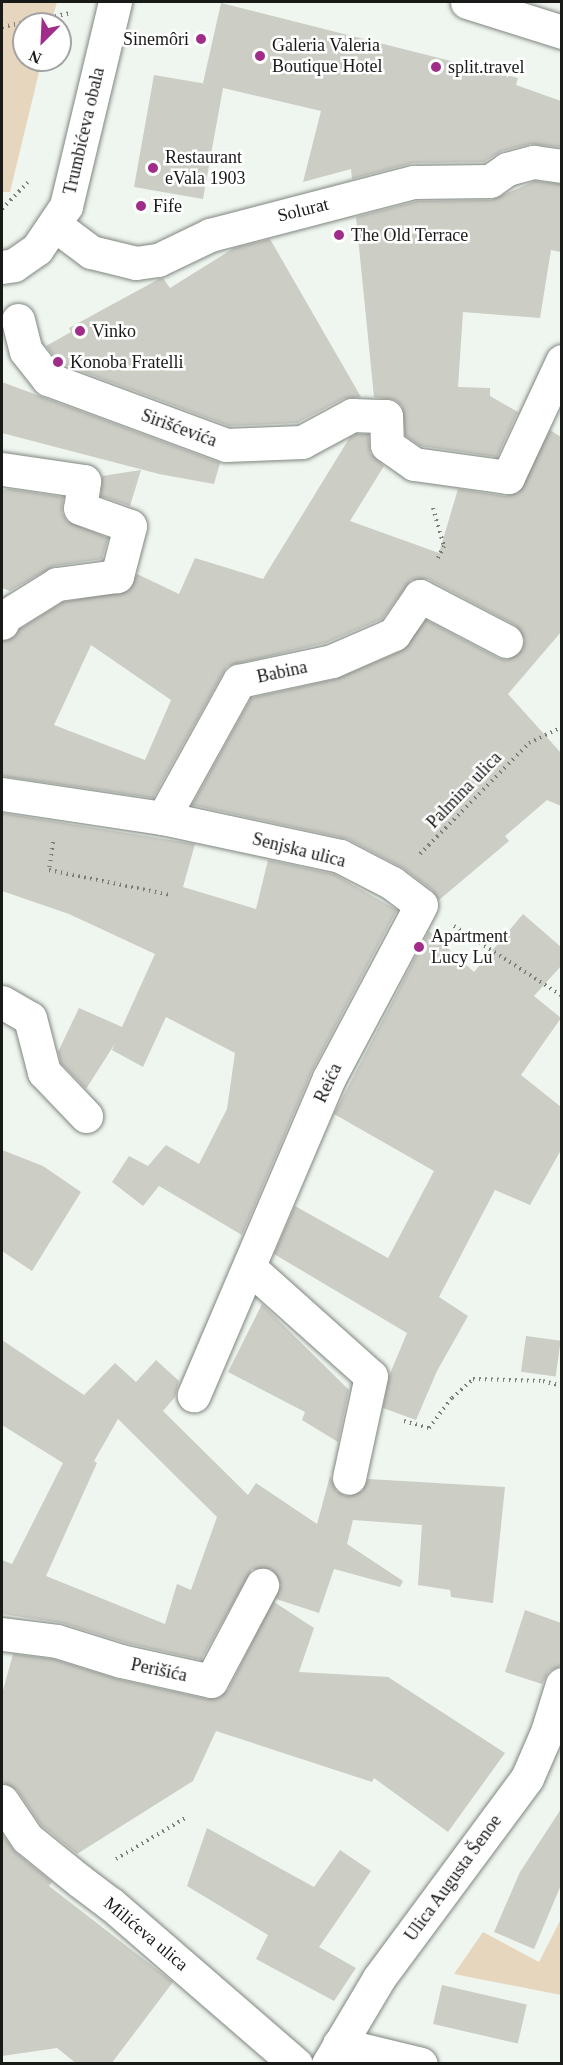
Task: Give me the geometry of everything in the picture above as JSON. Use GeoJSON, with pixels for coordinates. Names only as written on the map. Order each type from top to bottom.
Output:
{"type":"FeatureCollection","features":[{"type":"Feature","properties":{"kind":"street","name":"Trumbićeva obala"},"geometry":{"type":"LineString","coordinates":[[2,267],[14,265],[37,249],[55,225],[73,186],[116,2]]}},
{"type":"Feature","properties":{"kind":"street"},"geometry":{"type":"LineString","coordinates":[[467,2],[561,32]]}},
{"type":"Feature","properties":{"kind":"street","name":"Solurat"},"geometry":{"type":"LineString","coordinates":[[55,225],[91,252],[136,263],[158,260],[210,235],[414,183],[490,181],[507,169],[534,162],[561,166]]}},
{"type":"Feature","properties":{"kind":"street","name":"Sirišćevića"},"geometry":{"type":"LineString","coordinates":[[18,320],[26,351],[48,379],[132,411],[226,445],[302,442],[352,415],[386,416],[387,445],[414,464]]}},
{"type":"Feature","properties":{"kind":"street"},"geometry":{"type":"LineString","coordinates":[[414,464],[508,477],[561,361]]}},
{"type":"Feature","properties":{"kind":"street"},"geometry":{"type":"LineString","coordinates":[[2,469],[84,481],[80,508],[130,526],[117,576],[57,584],[4,616],[2,623]]}},
{"type":"Feature","properties":{"kind":"street"},"geometry":{"type":"LineString","coordinates":[[420,596],[506,641]]}},
{"type":"Feature","properties":{"kind":"street","name":"Babina"},"geometry":{"type":"LineString","coordinates":[[164,818],[239,681],[333,661],[394,633],[420,596]]}},
{"type":"Feature","properties":{"kind":"street","name":"Senjska ulica"},"geometry":{"type":"LineString","coordinates":[[2,794],[59,805],[164,818],[340,856],[392,883],[421,904]]}},
{"type":"Feature","properties":{"kind":"street","name":"Reića"},"geometry":{"type":"LineString","coordinates":[[194,1395],[250,1268],[328,1078],[421,904]]}},
{"type":"Feature","properties":{"kind":"street"},"geometry":{"type":"LineString","coordinates":[[2,1002],[30,1018],[44,1072],[86,1116]]}},
{"type":"Feature","properties":{"kind":"street"},"geometry":{"type":"LineString","coordinates":[[250,1268],[371,1376],[349,1478]]}},
{"type":"Feature","properties":{"kind":"street","name":"Perišića"},"geometry":{"type":"LineString","coordinates":[[2,1634],[57,1641],[121,1661],[212,1681],[262,1585]]}},
{"type":"Feature","properties":{"kind":"street","name":"Ulica Augusta Šenoe"},"geometry":{"type":"LineString","coordinates":[[334,2054],[379,1978],[527,1778],[548,1732],[561,1684]]}},
{"type":"Feature","properties":{"kind":"street","name":"Milićeva ulica"},"geometry":{"type":"LineString","coordinates":[[2,1801],[27,1838],[111,1904],[296,2064]]}},
{"type":"Feature","properties":{"kind":"street"},"geometry":{"type":"LineString","coordinates":[[334,2054],[421,2064]]}},
{"type":"Feature","properties":{"kind":"path"},"geometry":{"type":"LineString","coordinates":[[2,27],[75,12]]}},
{"type":"Feature","properties":{"kind":"path"},"geometry":{"type":"LineString","coordinates":[[414,464],[429,494],[444,546],[420,596]]}},
{"type":"Feature","properties":{"kind":"path","name":"Palmina ulica"},"geometry":{"type":"LineString","coordinates":[[392,883],[529,743],[561,727]]}},
{"type":"Feature","properties":{"kind":"path"},"geometry":{"type":"LineString","coordinates":[[59,805],[49,870],[171,895]]}},
{"type":"Feature","properties":{"kind":"path"},"geometry":{"type":"LineString","coordinates":[[421,904],[561,996]]}},
{"type":"Feature","properties":{"kind":"path"},"geometry":{"type":"LineString","coordinates":[[365,1409],[429,1428],[452,1398],[473,1379],[543,1381],[561,1386]]}},
{"type":"Feature","properties":{"kind":"path"},"geometry":{"type":"LineString","coordinates":[[80,1881],[185,1818]]}},
{"type":"Feature","properties":{"kind":"shaded area"},"geometry":{"type":"Polygon","coordinates":[[[2,2],[57,2],[54,12],[12,12],[12,72],[39,72],[10,192],[2,192],[2,2]]]}},
{"type":"Feature","properties":{"kind":"shaded area"},"geometry":{"type":"Polygon","coordinates":[[[561,1919],[561,1995],[454,1974],[483,1932],[539,1962],[561,1919]]]}},
{"type":"Feature","properties":{"kind":"building"},"geometry":{"type":"Polygon","coordinates":[[[221,3],[518,78],[516,85],[561,101],[561,147],[530,144],[502,151],[484,162],[413,163],[352,179],[351,169],[303,182],[321,111],[223,88],[203,199],[134,187],[154,75],[207,84],[203,83],[221,3]]]}},
{"type":"Feature","properties":{"kind":"building"},"geometry":{"type":"Polygon","coordinates":[[[535,181],[561,184],[561,252],[551,250],[540,318],[463,312],[458,387],[490,388],[490,396],[518,412],[497,457],[420,446],[405,435],[402,406],[395,400],[374,397],[356,217],[417,201],[491,200],[535,181]]]}},
{"type":"Feature","properties":{"kind":"building"},"geometry":{"type":"Polygon","coordinates":[[[270,239],[361,397],[343,399],[297,423],[229,426],[59,363],[46,346],[71,332],[69,328],[159,279],[163,278],[170,288],[234,248],[270,239]]]}},
{"type":"Feature","properties":{"kind":"building"},"geometry":{"type":"Polygon","coordinates":[[[2,382],[220,463],[214,484],[159,474],[2,433],[2,382]]]}},
{"type":"Feature","properties":{"kind":"building"},"geometry":{"type":"Polygon","coordinates":[[[550,430],[561,437],[561,632],[508,694],[561,753],[561,806],[547,800],[505,836],[509,841],[439,900],[432,890],[403,868],[348,839],[192,805],[251,698],[336,679],[401,651],[426,620],[498,658],[507,660],[522,650],[525,640],[515,625],[428,579],[411,580],[382,619],[326,643],[227,666],[153,798],[2,776],[2,641],[14,637],[20,629],[63,602],[129,590],[137,574],[179,594],[195,558],[263,579],[350,437],[356,434],[368,434],[370,453],[384,466],[350,521],[439,553],[458,489],[505,496],[518,493],[550,430]],[[91,645],[54,725],[145,760],[171,700],[91,645]]]}},
{"type":"Feature","properties":{"kind":"building"},"geometry":{"type":"Polygon","coordinates":[[[141,470],[130,506],[101,496],[102,476],[141,470]]]}},
{"type":"Feature","properties":{"kind":"building"},"geometry":{"type":"Polygon","coordinates":[[[2,490],[63,497],[62,513],[67,521],[108,538],[102,559],[54,566],[10,591],[2,588],[2,490]]]}},
{"type":"Feature","properties":{"kind":"building"},"geometry":{"type":"Polygon","coordinates":[[[2,813],[195,844],[183,887],[256,909],[268,860],[334,874],[397,910],[312,1071],[242,1235],[159,1186],[143,1206],[112,1182],[129,1156],[148,1166],[166,1145],[199,1164],[227,1109],[235,1053],[166,1017],[143,1067],[112,1050],[116,1042],[86,1089],[61,1063],[58,1052],[79,1008],[122,1027],[155,954],[69,914],[2,891],[2,813]]]}},
{"type":"Feature","properties":{"kind":"building"},"geometry":{"type":"Polygon","coordinates":[[[523,914],[561,947],[561,966],[534,996],[561,1018],[521,1075],[561,1107],[561,1150],[530,1205],[495,1190],[439,1297],[468,1316],[437,1371],[416,1420],[383,1408],[389,1376],[407,1333],[274,1254],[295,1206],[388,1258],[434,1171],[334,1114],[429,931],[474,972],[523,914]]]}},
{"type":"Feature","properties":{"kind":"building"},"geometry":{"type":"Polygon","coordinates":[[[2,1150],[43,1166],[81,1192],[32,1271],[2,1251],[2,1150]]]}},
{"type":"Feature","properties":{"kind":"building"},"geometry":{"type":"Polygon","coordinates":[[[262,1304],[349,1390],[338,1442],[302,1420],[305,1412],[228,1372],[262,1304]]]}},
{"type":"Feature","properties":{"kind":"building"},"geometry":{"type":"Polygon","coordinates":[[[526,1336],[561,1341],[556,1377],[521,1372],[526,1336]]]}},
{"type":"Feature","properties":{"kind":"building"},"geometry":{"type":"Polygon","coordinates":[[[2,1340],[84,1395],[115,1363],[136,1382],[156,1360],[179,1381],[175,1397],[163,1411],[248,1495],[256,1483],[317,1524],[330,1476],[336,1491],[346,1496],[362,1491],[368,1479],[505,1487],[493,1603],[451,1597],[450,1590],[418,1585],[422,1525],[353,1520],[347,1544],[403,1581],[400,1587],[334,1569],[319,1613],[276,1599],[274,1602],[314,1628],[299,1672],[388,1677],[505,1753],[448,1832],[374,1778],[372,1782],[216,1731],[193,1781],[77,1854],[41,1825],[17,1790],[2,1782],[2,1694],[13,1654],[53,1659],[117,1679],[207,1699],[218,1698],[228,1690],[281,1585],[271,1569],[252,1569],[201,1660],[126,1643],[62,1623],[2,1614],[2,1560],[12,1564],[63,1463],[2,1425],[2,1340]],[[118,1419],[94,1461],[97,1463],[46,1576],[165,1624],[177,1584],[191,1590],[217,1517],[118,1419]]]}},
{"type":"Feature","properties":{"kind":"building"},"geometry":{"type":"Polygon","coordinates":[[[525,1610],[561,1623],[561,1666],[549,1671],[542,1684],[505,1672],[525,1610]]]}},
{"type":"Feature","properties":{"kind":"building"},"geometry":{"type":"Polygon","coordinates":[[[561,1809],[561,1885],[534,1949],[494,1932],[520,1872],[561,1809]]]}},
{"type":"Feature","properties":{"kind":"building"},"geometry":{"type":"Polygon","coordinates":[[[207,1828],[314,1887],[340,1850],[371,1871],[319,1947],[356,1968],[334,2001],[256,1959],[268,1935],[187,1886],[207,1828]]]}},
{"type":"Feature","properties":{"kind":"building"},"geometry":{"type":"Polygon","coordinates":[[[2,1834],[15,1852],[52,1882],[49,1886],[173,1982],[111,2064],[77,2064],[57,2048],[2,2056],[2,1834]]]}},
{"type":"Feature","properties":{"kind":"building"},"geometry":{"type":"Polygon","coordinates":[[[442,1985],[527,2005],[518,2044],[433,2024],[442,1985]]]}},
{"type":"Feature","properties":{"kind":"place","name":"Sinemôri"},"geometry":{"type":"Point","coordinates":[201,39]}},
{"type":"Feature","properties":{"kind":"place","name":"Galeria Valeria Boutique Hotel"},"geometry":{"type":"Point","coordinates":[260,56]}},
{"type":"Feature","properties":{"kind":"place","name":"split.travel"},"geometry":{"type":"Point","coordinates":[436,67]}},
{"type":"Feature","properties":{"kind":"place","name":"Restaurant eVala 1903"},"geometry":{"type":"Point","coordinates":[153,168]}},
{"type":"Feature","properties":{"kind":"place","name":"Fife"},"geometry":{"type":"Point","coordinates":[141,206]}},
{"type":"Feature","properties":{"kind":"place","name":"The Old Terrace"},"geometry":{"type":"Point","coordinates":[339,235]}},
{"type":"Feature","properties":{"kind":"place","name":"Vinko"},"geometry":{"type":"Point","coordinates":[80,331]}},
{"type":"Feature","properties":{"kind":"place","name":"Konoba Fratelli"},"geometry":{"type":"Point","coordinates":[58,362]}},
{"type":"Feature","properties":{"kind":"place","name":"Apartment Lucy Lu"},"geometry":{"type":"Point","coordinates":[419,947]}}]}
